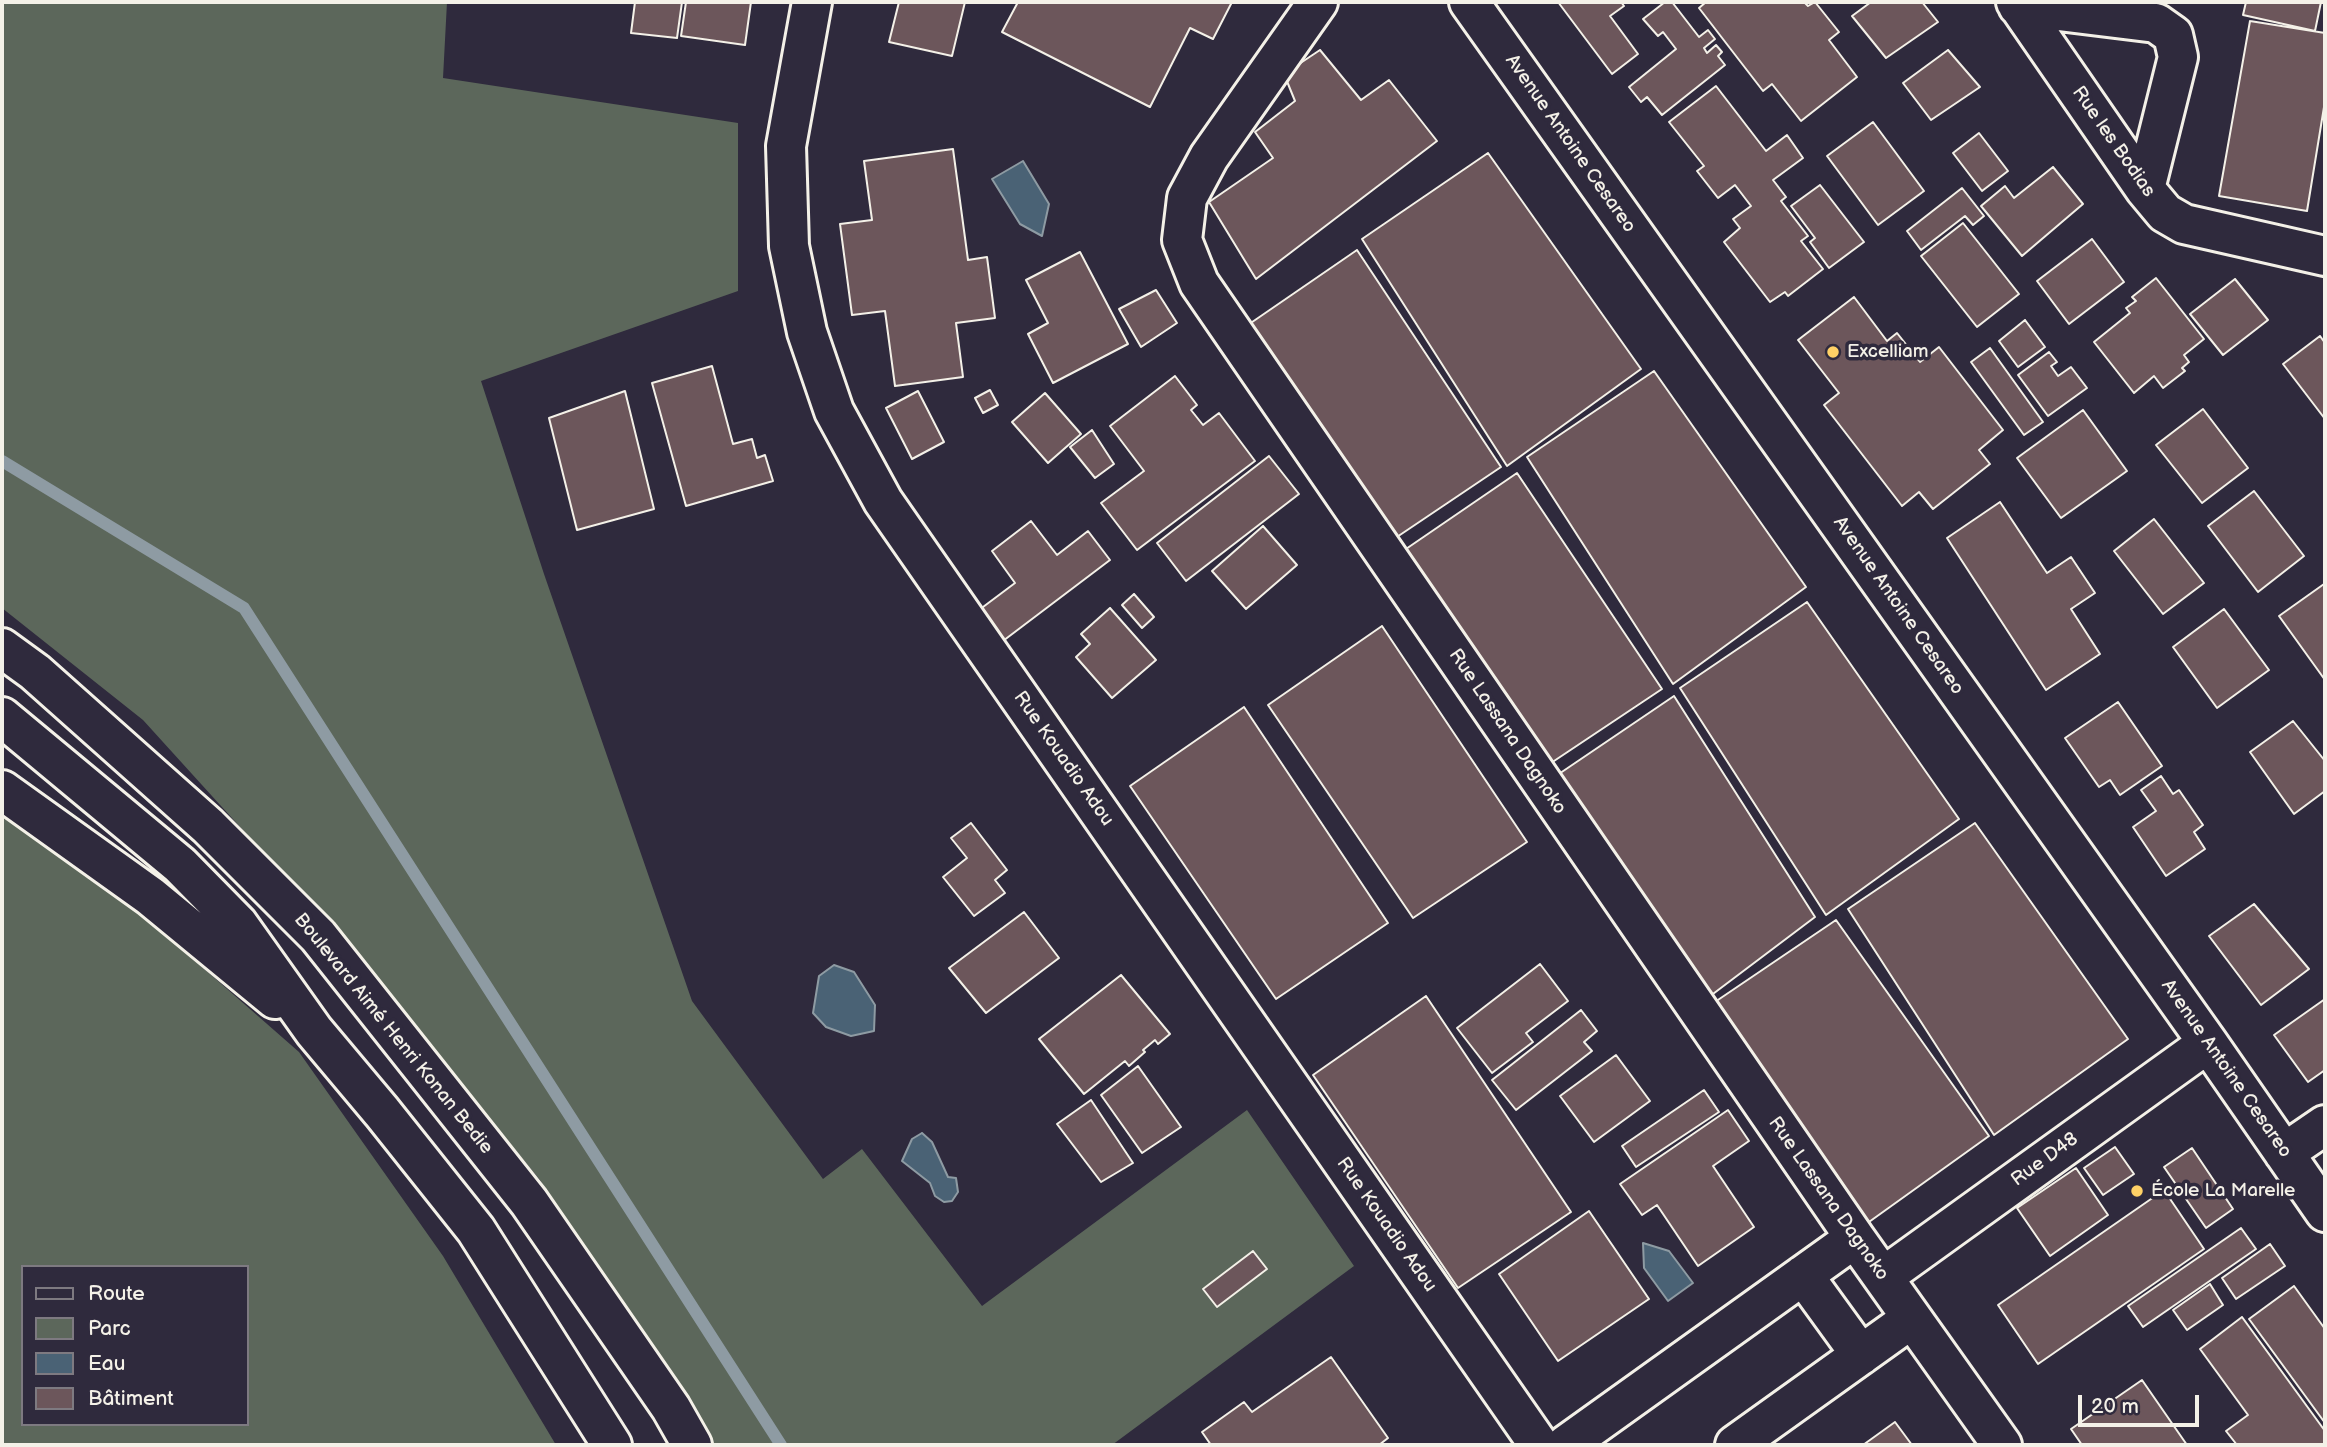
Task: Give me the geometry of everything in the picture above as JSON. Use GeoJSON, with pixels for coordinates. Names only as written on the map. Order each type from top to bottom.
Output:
{"type":"FeatureCollection","features":[{"type":"Feature","properties":{"kind":"main road","name":"Rue Kouadio Adou"},"geometry":{"type":"LineString","coordinates":[[811,2],[786,146],[789,246],[807,332],[834,411],[883,501],[1539,1445]]}},
{"type":"Feature","properties":{"kind":"main road","name":"Rue Lassana Dagnoko"},"geometry":{"type":"LineString","coordinates":[[1318,2],[1209,158],[1187,198],[1182,240],[1199,283],[1855,1238],[2002,1445]]}},
{"type":"Feature","properties":{"kind":"main road","name":"Avenue Antoine Cesareo"},"geometry":{"type":"LineString","coordinates":[[1469,2],[2325,1212]]}},
{"type":"Feature","properties":{"kind":"main road"},"geometry":{"type":"LineString","coordinates":[[2017,4],[2156,23],[2173,35],[2178,57],[2145,189]]}},
{"type":"Feature","properties":{"kind":"main road","name":"Rue les Bodias"},"geometry":{"type":"LineString","coordinates":[[2017,4],[2145,189],[2165,213],[2185,224],[2325,256]]}},
{"type":"Feature","properties":{"kind":"main road","name":"Boulevard Aimé Henri Konan Bedie"},"geometry":{"type":"LineString","coordinates":[[2,648],[35,671],[208,826],[318,936],[529,1202],[671,1408],[692,1445]]}},
{"type":"Feature","properties":{"kind":"main road"},"geometry":{"type":"LineString","coordinates":[[2,717],[180,865],[238,924],[314,1031],[476,1230],[612,1445]]}},
{"type":"Feature","properties":{"kind":"main road"},"geometry":{"type":"LineString","coordinates":[[2,790],[150,896],[314,1031]]}},
{"type":"Feature","properties":{"kind":"main road","name":"Rue D48"},"geometry":{"type":"LineString","coordinates":[[1883,1277],[2208,1043]]}},
{"type":"Feature","properties":{"kind":"main road"},"geometry":{"type":"LineString","coordinates":[[2284,1153],[2325,1125]]}},
{"type":"Feature","properties":{"kind":"main road"},"geometry":{"type":"LineString","coordinates":[[1566,1445],[1855,1238]]}},
{"type":"Feature","properties":{"kind":"main road"},"geometry":{"type":"LineString","coordinates":[[1803,1275],[1861,1355]]}},
{"type":"Feature","properties":{"kind":"main road"},"geometry":{"type":"LineString","coordinates":[[1735,1445],[1911,1319]]}},
{"type":"Feature","properties":{"kind":"green space"},"geometry":{"type":"Polygon","coordinates":[[[2,2],[447,2],[443,78],[738,123],[738,291],[481,381],[544,574],[692,1001],[823,1179],[862,1149],[982,1306],[1247,1110],[1354,1266],[1112,1445],[695,1445],[540,1180],[329,925],[143,720],[2,608],[2,2]]]}},
{"type":"Feature","properties":{"kind":"green space"},"geometry":{"type":"Polygon","coordinates":[[[2,813],[75,862],[145,917],[299,1052],[443,1256],[556,1445],[2,1445],[2,813]]]}},
{"type":"Feature","properties":{"kind":"water"},"geometry":{"type":"Polygon","coordinates":[[[1023,161],[1049,204],[1042,236],[1020,224],[992,179],[1023,161]]]}},
{"type":"Feature","properties":{"kind":"water"},"geometry":{"type":"Polygon","coordinates":[[[834,965],[854,972],[875,1005],[874,1031],[851,1036],[826,1027],[813,1013],[819,976],[834,965]]]}},
{"type":"Feature","properties":{"kind":"water"},"geometry":{"type":"Polygon","coordinates":[[[922,1133],[932,1142],[948,1177],[956,1178],[958,1192],[952,1201],[944,1202],[935,1196],[930,1183],[902,1161],[912,1139],[922,1133]]]}},
{"type":"Feature","properties":{"kind":"water"},"geometry":{"type":"Polygon","coordinates":[[[1643,1243],[1669,1251],[1693,1283],[1668,1301],[1644,1268],[1643,1243]]]}},
{"type":"Feature","properties":{"kind":"building"},"geometry":{"type":"Polygon","coordinates":[[[635,2],[682,2],[677,38],[631,33],[635,2]]]}},
{"type":"Feature","properties":{"kind":"building"},"geometry":{"type":"Polygon","coordinates":[[[686,2],[751,2],[745,45],[681,36],[686,2]]]}},
{"type":"Feature","properties":{"kind":"building"},"geometry":{"type":"Polygon","coordinates":[[[899,2],[965,2],[952,56],[889,42],[899,2]]]}},
{"type":"Feature","properties":{"kind":"building"},"geometry":{"type":"Polygon","coordinates":[[[1018,2],[1232,2],[1213,39],[1190,28],[1150,107],[1002,32],[1018,2]]]}},
{"type":"Feature","properties":{"kind":"building"},"geometry":{"type":"Polygon","coordinates":[[[1558,2],[1621,2],[1624,6],[1610,16],[1638,54],[1612,74],[1558,2]]]}},
{"type":"Feature","properties":{"kind":"building"},"geometry":{"type":"Polygon","coordinates":[[[1665,2],[1672,2],[1699,37],[1708,30],[1715,39],[1704,48],[1707,53],[1716,45],[1722,52],[1718,56],[1725,65],[1662,115],[1647,97],[1641,102],[1629,87],[1676,49],[1663,32],[1658,36],[1643,19],[1665,2]]]}},
{"type":"Feature","properties":{"kind":"building"},"geometry":{"type":"Polygon","coordinates":[[[1706,2],[1804,2],[1808,6],[1815,2],[1839,32],[1829,40],[1857,77],[1801,121],[1772,84],[1763,91],[1699,8],[1706,2]]]}},
{"type":"Feature","properties":{"kind":"building"},"geometry":{"type":"Polygon","coordinates":[[[1871,2],[1922,2],[1938,22],[1886,58],[1852,16],[1871,2]]]}},
{"type":"Feature","properties":{"kind":"building"},"geometry":{"type":"Polygon","coordinates":[[[2246,2],[2321,2],[2315,31],[2243,15],[2246,2]]]}},
{"type":"Feature","properties":{"kind":"building"},"geometry":{"type":"Polygon","coordinates":[[[2250,21],[2325,33],[2325,101],[2307,211],[2219,196],[2250,21]]]}},
{"type":"Feature","properties":{"kind":"building"},"geometry":{"type":"Polygon","coordinates":[[[1320,50],[1361,100],[1389,80],[1437,141],[1256,279],[1209,202],[1273,158],[1255,132],[1295,101],[1284,74],[1320,50]]]}},
{"type":"Feature","properties":{"kind":"building"},"geometry":{"type":"Polygon","coordinates":[[[1948,50],[1980,87],[1931,120],[1903,83],[1948,50]]]}},
{"type":"Feature","properties":{"kind":"building"},"geometry":{"type":"Polygon","coordinates":[[[1716,86],[1766,151],[1787,135],[1803,158],[1773,180],[1786,197],[1781,201],[1808,236],[1801,241],[1823,269],[1788,296],[1785,292],[1770,302],[1724,242],[1740,228],[1733,219],[1751,206],[1735,185],[1718,198],[1697,171],[1704,166],[1669,122],[1716,86]]]}},
{"type":"Feature","properties":{"kind":"building"},"geometry":{"type":"Polygon","coordinates":[[[1873,122],[1924,191],[1878,225],[1827,156],[1873,122]]]}},
{"type":"Feature","properties":{"kind":"building"},"geometry":{"type":"Polygon","coordinates":[[[1979,133],[2008,171],[1982,191],[1953,153],[1979,133]]]}},
{"type":"Feature","properties":{"kind":"building"},"geometry":{"type":"Polygon","coordinates":[[[953,149],[968,260],[987,257],[995,318],[956,323],[963,377],[895,386],[885,311],[852,315],[840,224],[872,220],[864,161],[953,149]]]}},
{"type":"Feature","properties":{"kind":"building"},"geometry":{"type":"Polygon","coordinates":[[[1488,153],[1641,369],[1507,466],[1362,239],[1488,153]]]}},
{"type":"Feature","properties":{"kind":"building"},"geometry":{"type":"Polygon","coordinates":[[[2053,167],[2083,204],[2022,256],[1981,206],[2005,186],[2014,198],[2053,167]]]}},
{"type":"Feature","properties":{"kind":"building"},"geometry":{"type":"Polygon","coordinates":[[[1820,185],[1864,242],[1829,268],[1810,242],[1815,238],[1791,206],[1820,185]]]}},
{"type":"Feature","properties":{"kind":"building"},"geometry":{"type":"Polygon","coordinates":[[[1962,188],[1984,216],[1973,225],[1965,216],[1921,250],[1907,231],[1962,188]]]}},
{"type":"Feature","properties":{"kind":"building"},"geometry":{"type":"Polygon","coordinates":[[[1963,223],[2019,294],[1977,327],[1921,256],[1963,223]]]}},
{"type":"Feature","properties":{"kind":"building"},"geometry":{"type":"Polygon","coordinates":[[[2092,239],[2124,282],[2069,324],[2037,281],[2092,239]]]}},
{"type":"Feature","properties":{"kind":"building"},"geometry":{"type":"Polygon","coordinates":[[[1357,250],[1501,467],[1388,543],[1242,329],[1357,250]]]}},
{"type":"Feature","properties":{"kind":"building"},"geometry":{"type":"Polygon","coordinates":[[[1080,252],[1128,344],[1053,383],[1028,334],[1048,323],[1026,280],[1080,252]]]}},
{"type":"Feature","properties":{"kind":"building"},"geometry":{"type":"Polygon","coordinates":[[[2156,278],[2204,339],[2184,355],[2189,362],[2182,368],[2185,371],[2163,388],[2154,376],[2134,393],[2094,342],[2130,313],[2126,308],[2136,301],[2132,297],[2156,278]]]}},
{"type":"Feature","properties":{"kind":"building"},"geometry":{"type":"Polygon","coordinates":[[[2235,279],[2268,320],[2223,355],[2190,314],[2235,279]]]}},
{"type":"Feature","properties":{"kind":"building"},"geometry":{"type":"Polygon","coordinates":[[[1156,290],[1177,323],[1141,347],[1119,309],[1156,290]]]}},
{"type":"Feature","properties":{"kind":"building"},"geometry":{"type":"Polygon","coordinates":[[[1854,297],[1887,341],[1897,333],[1920,362],[1939,347],[2003,430],[1979,450],[1990,464],[1933,509],[1919,492],[1902,506],[1824,405],[1839,393],[1798,340],[1854,297]]]}},
{"type":"Feature","properties":{"kind":"building"},"geometry":{"type":"Polygon","coordinates":[[[2025,320],[2045,347],[2018,367],[1999,341],[2025,320]]]}},
{"type":"Feature","properties":{"kind":"building"},"geometry":{"type":"Polygon","coordinates":[[[2320,336],[2325,343],[2325,419],[2283,364],[2320,336]]]}},
{"type":"Feature","properties":{"kind":"building"},"geometry":{"type":"Polygon","coordinates":[[[1990,348],[2043,422],[2024,435],[1971,362],[1990,348]]]}},
{"type":"Feature","properties":{"kind":"building"},"geometry":{"type":"Polygon","coordinates":[[[2049,352],[2057,362],[2051,366],[2058,376],[2071,367],[2087,388],[2048,416],[2018,375],[2049,352]]]}},
{"type":"Feature","properties":{"kind":"building"},"geometry":{"type":"Polygon","coordinates":[[[712,366],[733,444],[752,439],[757,458],[765,455],[773,481],[686,506],[652,383],[712,366]]]}},
{"type":"Feature","properties":{"kind":"building"},"geometry":{"type":"Polygon","coordinates":[[[1654,371],[1806,587],[1673,684],[1527,457],[1654,371]]]}},
{"type":"Feature","properties":{"kind":"building"},"geometry":{"type":"Polygon","coordinates":[[[1175,376],[1197,405],[1191,410],[1203,425],[1219,413],[1255,461],[1137,550],[1101,503],[1144,471],[1110,426],[1175,376]]]}},
{"type":"Feature","properties":{"kind":"building"},"geometry":{"type":"Polygon","coordinates":[[[990,390],[998,405],[983,413],[975,398],[990,390]]]}},
{"type":"Feature","properties":{"kind":"building"},"geometry":{"type":"Polygon","coordinates":[[[625,391],[654,509],[577,530],[549,418],[625,391]]]}},
{"type":"Feature","properties":{"kind":"building"},"geometry":{"type":"Polygon","coordinates":[[[918,391],[944,442],[912,459],[886,408],[918,391]]]}},
{"type":"Feature","properties":{"kind":"building"},"geometry":{"type":"Polygon","coordinates":[[[1045,393],[1081,434],[1048,463],[1012,422],[1045,393]]]}},
{"type":"Feature","properties":{"kind":"building"},"geometry":{"type":"Polygon","coordinates":[[[2203,409],[2248,468],[2202,503],[2156,445],[2203,409]]]}},
{"type":"Feature","properties":{"kind":"building"},"geometry":{"type":"Polygon","coordinates":[[[2083,410],[2127,471],[2061,518],[2017,458],[2083,410]]]}},
{"type":"Feature","properties":{"kind":"building"},"geometry":{"type":"Polygon","coordinates":[[[1092,430],[1114,464],[1095,478],[1070,447],[1092,430]]]}},
{"type":"Feature","properties":{"kind":"building"},"geometry":{"type":"Polygon","coordinates":[[[1269,456],[1299,494],[1186,581],[1157,543],[1269,456]]]}},
{"type":"Feature","properties":{"kind":"building"},"geometry":{"type":"Polygon","coordinates":[[[1517,473],[1662,689],[1548,765],[1403,551],[1517,473]]]}},
{"type":"Feature","properties":{"kind":"building"},"geometry":{"type":"Polygon","coordinates":[[[2254,491],[2304,556],[2258,592],[2208,526],[2254,491]]]}},
{"type":"Feature","properties":{"kind":"building"},"geometry":{"type":"Polygon","coordinates":[[[2000,502],[2047,573],[2071,557],[2095,593],[2071,609],[2100,654],[2046,690],[1947,538],[2000,502]]]}},
{"type":"Feature","properties":{"kind":"building"},"geometry":{"type":"Polygon","coordinates":[[[2154,519],[2204,583],[2163,614],[2114,551],[2154,519]]]}},
{"type":"Feature","properties":{"kind":"building"},"geometry":{"type":"Polygon","coordinates":[[[1031,521],[1057,555],[1088,531],[1110,560],[995,647],[971,616],[1015,583],[992,551],[1031,521]]]}},
{"type":"Feature","properties":{"kind":"building"},"geometry":{"type":"Polygon","coordinates":[[[1263,526],[1297,565],[1246,609],[1212,571],[1263,526]]]}},
{"type":"Feature","properties":{"kind":"building"},"geometry":{"type":"Polygon","coordinates":[[[2324,584],[2325,586],[2325,680],[2279,616],[2324,584]]]}},
{"type":"Feature","properties":{"kind":"building"},"geometry":{"type":"Polygon","coordinates":[[[1134,594],[1154,617],[1142,628],[1122,605],[1134,594]]]}},
{"type":"Feature","properties":{"kind":"building"},"geometry":{"type":"Polygon","coordinates":[[[1807,602],[1959,819],[1826,915],[1680,688],[1807,602]]]}},
{"type":"Feature","properties":{"kind":"building"},"geometry":{"type":"Polygon","coordinates":[[[1110,608],[1156,660],[1112,698],[1076,657],[1090,644],[1081,634],[1110,608]]]}},
{"type":"Feature","properties":{"kind":"building"},"geometry":{"type":"Polygon","coordinates":[[[2224,609],[2269,670],[2217,708],[2173,647],[2224,609]]]}},
{"type":"Feature","properties":{"kind":"building"},"geometry":{"type":"Polygon","coordinates":[[[1382,626],[1527,842],[1413,918],[1268,705],[1382,626]]]}},
{"type":"Feature","properties":{"kind":"building"},"geometry":{"type":"Polygon","coordinates":[[[1674,696],[1815,917],[1693,1009],[1547,782],[1674,696]]]}},
{"type":"Feature","properties":{"kind":"building"},"geometry":{"type":"Polygon","coordinates":[[[2118,702],[2162,766],[2120,795],[2110,780],[2099,787],[2065,738],[2118,702]]]}},
{"type":"Feature","properties":{"kind":"building"},"geometry":{"type":"Polygon","coordinates":[[[1244,707],[1388,923],[1276,999],[1130,786],[1244,707]]]}},
{"type":"Feature","properties":{"kind":"building"},"geometry":{"type":"Polygon","coordinates":[[[2293,721],[2325,761],[2325,791],[2294,814],[2250,752],[2293,721]]]}},
{"type":"Feature","properties":{"kind":"building"},"geometry":{"type":"Polygon","coordinates":[[[2161,776],[2173,794],[2179,790],[2203,825],[2194,832],[2205,849],[2166,876],[2133,827],[2156,811],[2141,790],[2161,776]]]}},
{"type":"Feature","properties":{"kind":"building"},"geometry":{"type":"Polygon","coordinates":[[[971,823],[1007,870],[995,880],[1005,893],[974,916],[943,877],[967,858],[951,838],[971,823]]]}},
{"type":"Feature","properties":{"kind":"building"},"geometry":{"type":"Polygon","coordinates":[[[1975,823],[2128,1039],[1994,1135],[1848,909],[1975,823]]]}},
{"type":"Feature","properties":{"kind":"building"},"geometry":{"type":"Polygon","coordinates":[[[2254,904],[2309,969],[2261,1005],[2209,936],[2254,904]]]}},
{"type":"Feature","properties":{"kind":"building"},"geometry":{"type":"Polygon","coordinates":[[[1024,912],[1059,958],[986,1013],[949,968],[1024,912]]]}},
{"type":"Feature","properties":{"kind":"building"},"geometry":{"type":"Polygon","coordinates":[[[1836,920],[1989,1136],[1855,1232],[1709,1006],[1836,920]]]}},
{"type":"Feature","properties":{"kind":"building"},"geometry":{"type":"Polygon","coordinates":[[[1540,964],[1568,1001],[1526,1033],[1533,1042],[1492,1073],[1457,1028],[1540,964]]]}},
{"type":"Feature","properties":{"kind":"building"},"geometry":{"type":"Polygon","coordinates":[[[1121,975],[1170,1034],[1158,1044],[1155,1040],[1129,1066],[1125,1061],[1084,1094],[1039,1039],[1121,975]]]}},
{"type":"Feature","properties":{"kind":"building"},"geometry":{"type":"Polygon","coordinates":[[[1426,996],[1571,1212],[1458,1288],[1313,1075],[1426,996]]]}},
{"type":"Feature","properties":{"kind":"building"},"geometry":{"type":"Polygon","coordinates":[[[2325,999],[2325,1070],[2308,1082],[2274,1035],[2325,999]]]}},
{"type":"Feature","properties":{"kind":"building"},"geometry":{"type":"Polygon","coordinates":[[[1581,1010],[1597,1031],[1584,1042],[1592,1051],[1516,1110],[1492,1080],[1581,1010]]]}},
{"type":"Feature","properties":{"kind":"building"},"geometry":{"type":"Polygon","coordinates":[[[1616,1055],[1650,1101],[1594,1142],[1560,1096],[1616,1055]]]}},
{"type":"Feature","properties":{"kind":"building"},"geometry":{"type":"Polygon","coordinates":[[[1138,1066],[1181,1127],[1142,1153],[1101,1095],[1138,1066]]]}},
{"type":"Feature","properties":{"kind":"building"},"geometry":{"type":"Polygon","coordinates":[[[1704,1090],[1719,1112],[1636,1167],[1622,1146],[1704,1090]]]}},
{"type":"Feature","properties":{"kind":"building"},"geometry":{"type":"Polygon","coordinates":[[[1091,1100],[1133,1163],[1101,1182],[1057,1124],[1091,1100]]]}},
{"type":"Feature","properties":{"kind":"building"},"geometry":{"type":"Polygon","coordinates":[[[1728,1110],[1749,1141],[1713,1166],[1754,1227],[1698,1266],[1657,1205],[1642,1215],[1620,1184],[1728,1110]]]}},
{"type":"Feature","properties":{"kind":"building"},"geometry":{"type":"Polygon","coordinates":[[[2115,1147],[2134,1174],[2103,1195],[2084,1168],[2115,1147]]]}},
{"type":"Feature","properties":{"kind":"building"},"geometry":{"type":"Polygon","coordinates":[[[2192,1148],[2233,1209],[2206,1228],[2164,1167],[2192,1148]]]}},
{"type":"Feature","properties":{"kind":"building"},"geometry":{"type":"Polygon","coordinates":[[[2076,1168],[2108,1215],[2050,1256],[2017,1208],[2076,1168]]]}},
{"type":"Feature","properties":{"kind":"building"},"geometry":{"type":"Polygon","coordinates":[[[2164,1190],[2204,1249],[2038,1364],[1998,1305],[2164,1190]]]}},
{"type":"Feature","properties":{"kind":"building"},"geometry":{"type":"Polygon","coordinates":[[[1589,1211],[1649,1299],[1558,1361],[1499,1274],[1589,1211]]]}},
{"type":"Feature","properties":{"kind":"building"},"geometry":{"type":"Polygon","coordinates":[[[2241,1228],[2256,1249],[2143,1327],[2128,1306],[2241,1228]]]}},
{"type":"Feature","properties":{"kind":"building"},"geometry":{"type":"Polygon","coordinates":[[[2270,1244],[2285,1266],[2236,1299],[2222,1278],[2270,1244]]]}},
{"type":"Feature","properties":{"kind":"building"},"geometry":{"type":"Polygon","coordinates":[[[1253,1251],[1267,1269],[1217,1307],[1203,1289],[1253,1251]]]}},
{"type":"Feature","properties":{"kind":"building"},"geometry":{"type":"Polygon","coordinates":[[[2210,1284],[2223,1305],[2187,1330],[2173,1310],[2210,1284]]]}},
{"type":"Feature","properties":{"kind":"building"},"geometry":{"type":"Polygon","coordinates":[[[2294,1286],[2325,1329],[2325,1423],[2249,1319],[2294,1286]]]}},
{"type":"Feature","properties":{"kind":"building"},"geometry":{"type":"Polygon","coordinates":[[[2242,1317],[2325,1431],[2325,1445],[2237,1445],[2226,1431],[2248,1415],[2200,1349],[2242,1317]]]}},
{"type":"Feature","properties":{"kind":"building"},"geometry":{"type":"Polygon","coordinates":[[[1331,1357],[1388,1438],[1379,1445],[1211,1445],[1202,1432],[1244,1402],[1252,1412],[1331,1357]]]}},
{"type":"Feature","properties":{"kind":"building"},"geometry":{"type":"Polygon","coordinates":[[[2142,1380],[2187,1445],[2082,1445],[2071,1429],[2142,1380]]]}},
{"type":"Feature","properties":{"kind":"building"},"geometry":{"type":"Polygon","coordinates":[[[1895,1422],[1912,1445],[1863,1445],[1895,1422]]]}},
{"type":"Feature","properties":{"kind":"waterway"},"geometry":{"type":"LineString","coordinates":[[2,461],[244,608],[781,1445]]}},
{"type":"Feature","properties":{"kind":"place","name":"Excelliam"},"geometry":{"type":"Point","coordinates":[1833,352]}},
{"type":"Feature","properties":{"kind":"place","name":"École La Marelle"},"geometry":{"type":"Point","coordinates":[2137,1191]}}]}
